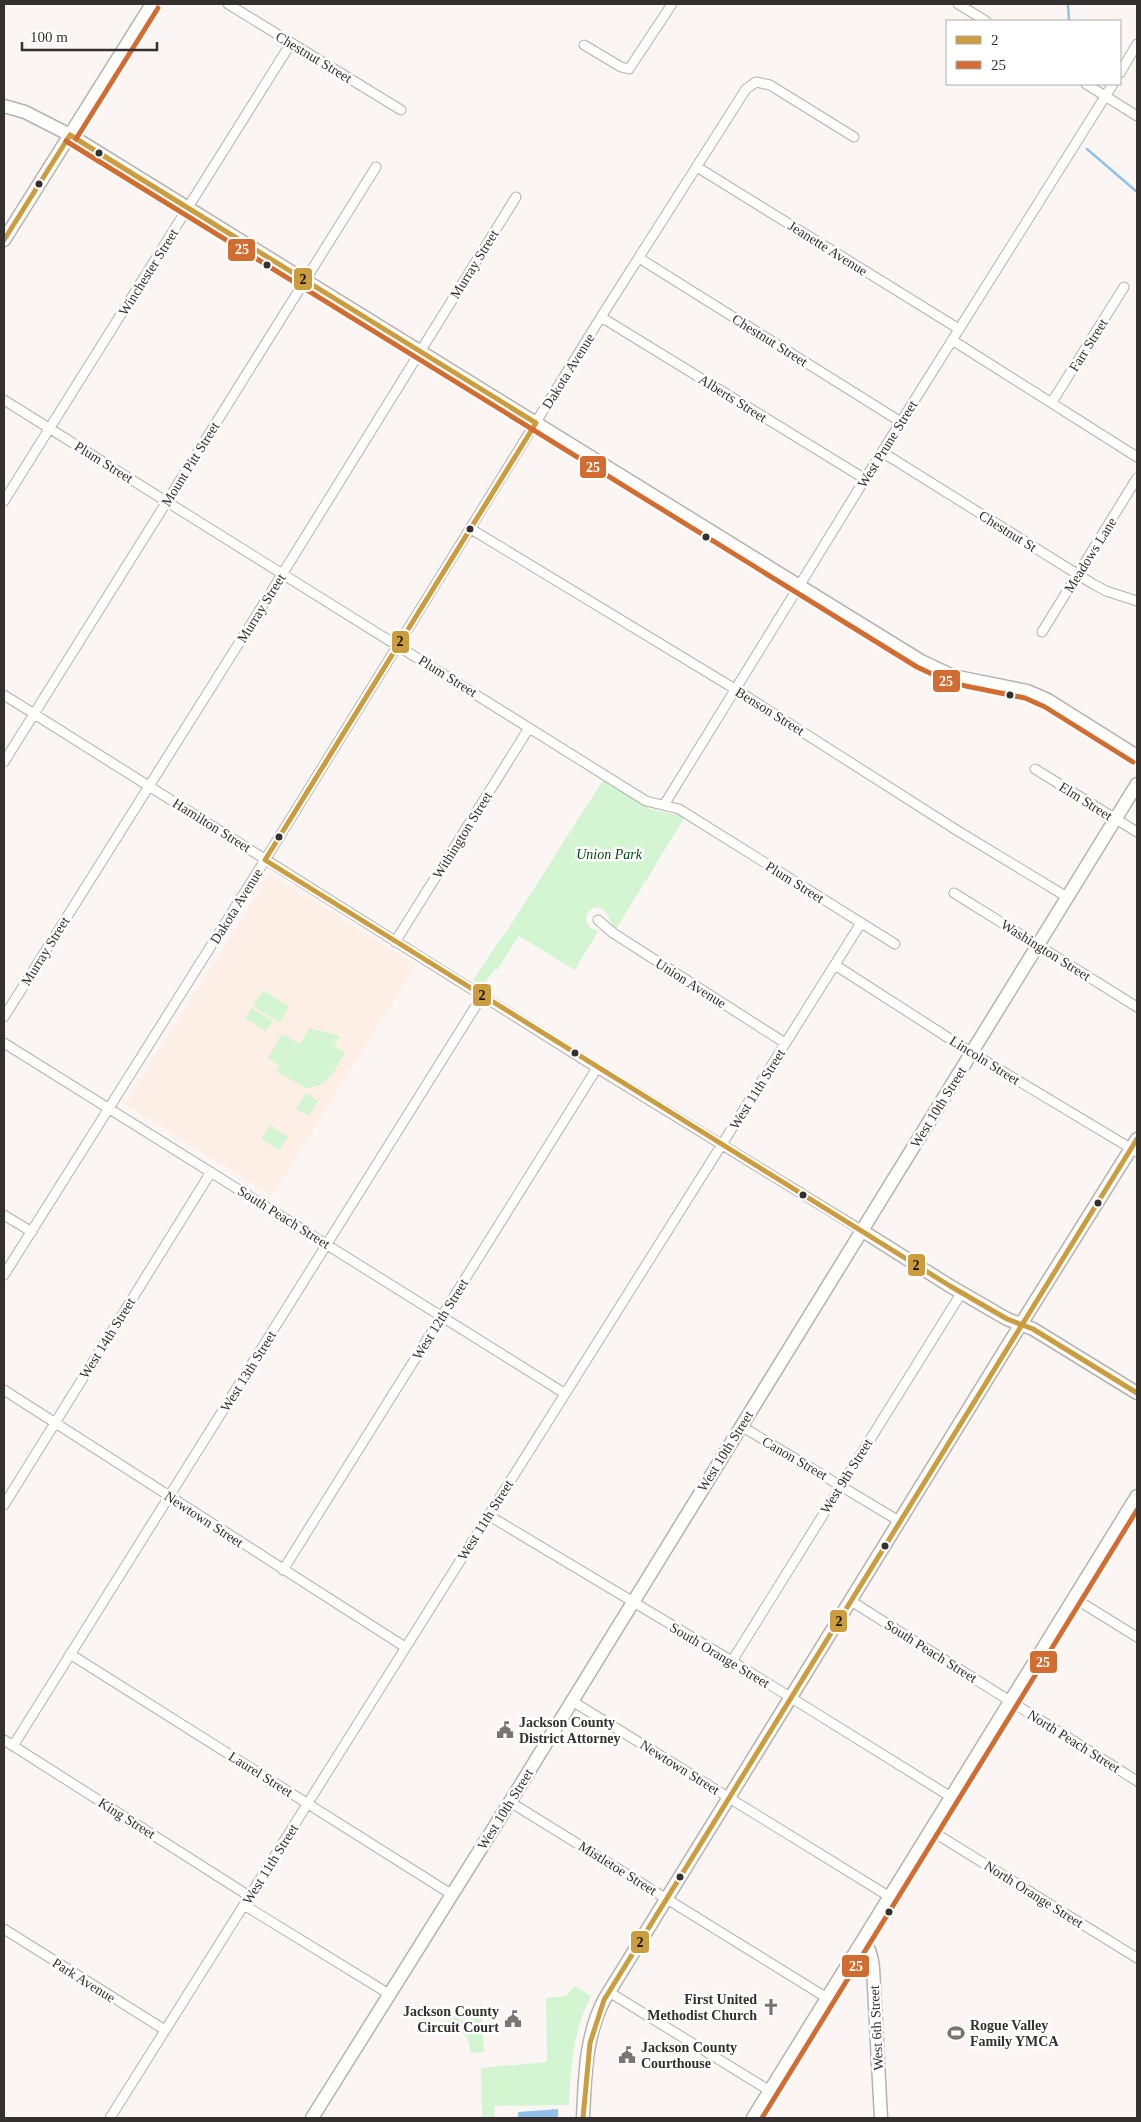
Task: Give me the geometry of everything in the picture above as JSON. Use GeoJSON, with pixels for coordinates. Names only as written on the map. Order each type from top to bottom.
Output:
{"type":"FeatureCollection","features":[{"type":"Feature","properties":{"kind":"main road"},"geometry":{"type":"LineString","coordinates":[[4,240],[152,4]]}},
{"type":"Feature","properties":{"kind":"main road"},"geometry":{"type":"LineString","coordinates":[[4,106],[25,112],[70,135],[189,207],[536,424],[938,670],[966,679],[1027,691],[1048,700],[1137,756]]}},
{"type":"Feature","properties":{"kind":"main road","name":"West 10th Street"},"geometry":{"type":"LineString","coordinates":[[312,2118],[510,1802],[1137,784]]}},
{"type":"Feature","properties":{"kind":"main road"},"geometry":{"type":"LineString","coordinates":[[583,2118],[585,2076],[591,2034],[598,2012],[609,1992],[1021,1324],[1135,1147]]}},
{"type":"Feature","properties":{"kind":"main road","name":"Hamilton Street"},"geometry":{"type":"LineString","coordinates":[[861,1230],[1007,1319],[1033,1329],[1137,1393]]}},
{"type":"Feature","properties":{"kind":"main road"},"geometry":{"type":"LineString","coordinates":[[753,2118],[1137,1496]]}},
{"type":"Feature","properties":{"kind":"main road","name":"West 6th Street"},"geometry":{"type":"LineString","coordinates":[[863,1940],[870,1951],[874,1968],[881,2118]]}},
{"type":"Feature","properties":{"kind":"street","name":"Chestnut Street"},"geometry":{"type":"LineString","coordinates":[[228,4],[401,110]]}},
{"type":"Feature","properties":{"kind":"street"},"geometry":{"type":"LineString","coordinates":[[584,45],[621,67],[629,69],[633,66],[672,4]]}},
{"type":"Feature","properties":{"kind":"street"},"geometry":{"type":"LineString","coordinates":[[958,4],[984,20]]}},
{"type":"Feature","properties":{"kind":"street","name":"Winchester Street"},"geometry":{"type":"LineString","coordinates":[[4,500],[291,43]]}},
{"type":"Feature","properties":{"kind":"street"},"geometry":{"type":"LineString","coordinates":[[1121,70],[1137,44]]}},
{"type":"Feature","properties":{"kind":"street","name":"Dakota Avenue"},"geometry":{"type":"LineString","coordinates":[[4,1276],[265,860],[601,317],[746,89],[756,82],[770,85],[854,137]]}},
{"type":"Feature","properties":{"kind":"street"},"geometry":{"type":"LineString","coordinates":[[1088,85],[1137,116]]}},
{"type":"Feature","properties":{"kind":"street","name":"West Prune Street"},"geometry":{"type":"LineString","coordinates":[[664,805],[865,479],[1112,85]]}},
{"type":"Feature","properties":{"kind":"street","name":"Mount Pitt Street"},"geometry":{"type":"LineString","coordinates":[[4,762],[376,167]]}},
{"type":"Feature","properties":{"kind":"street","name":"Jeanette Avenue"},"geometry":{"type":"LineString","coordinates":[[697,167],[959,329]]}},
{"type":"Feature","properties":{"kind":"street","name":"Murray Street"},"geometry":{"type":"LineString","coordinates":[[4,1018],[516,197]]}},
{"type":"Feature","properties":{"kind":"street","name":"Chestnut Street"},"geometry":{"type":"LineString","coordinates":[[638,258],[901,422]]}},
{"type":"Feature","properties":{"kind":"street","name":"Farr Street"},"geometry":{"type":"LineString","coordinates":[[1052,402],[1124,287]]}},
{"type":"Feature","properties":{"kind":"street","name":"Alberts Street"},"geometry":{"type":"LineString","coordinates":[[601,317],[865,479]]}},
{"type":"Feature","properties":{"kind":"street"},"geometry":{"type":"LineString","coordinates":[[952,340],[1137,457]]}},
{"type":"Feature","properties":{"kind":"street","name":"Plum Street"},"geometry":{"type":"LineString","coordinates":[[4,400],[646,801],[679,809],[895,944]]}},
{"type":"Feature","properties":{"kind":"street","name":"Chestnut St"},"geometry":{"type":"LineString","coordinates":[[882,452],[1106,591],[1137,601]]}},
{"type":"Feature","properties":{"kind":"street","name":"Meadows Lane"},"geometry":{"type":"LineString","coordinates":[[1042,632],[1137,478]]}},
{"type":"Feature","properties":{"kind":"street","name":"Benson Street"},"geometry":{"type":"LineString","coordinates":[[471,529],[735,689],[958,831],[1067,896]]}},
{"type":"Feature","properties":{"kind":"street","name":"Hamilton Street"},"geometry":{"type":"LineString","coordinates":[[4,695],[721,1146],[861,1230]]}},
{"type":"Feature","properties":{"kind":"street","name":"Withington Street"},"geometry":{"type":"LineString","coordinates":[[395,942],[529,728]]}},
{"type":"Feature","properties":{"kind":"street","name":"Elm Street"},"geometry":{"type":"LineString","coordinates":[[1035,769],[1137,832]]}},
{"type":"Feature","properties":{"kind":"street","name":"Washington Street"},"geometry":{"type":"LineString","coordinates":[[954,893],[1039,944],[1137,1007]]}},
{"type":"Feature","properties":{"kind":"street","name":"Union Avenue"},"geometry":{"type":"LineString","coordinates":[[598,920],[612,933],[786,1043]]}},
{"type":"Feature","properties":{"kind":"street","name":"West 11th Street"},"geometry":{"type":"LineString","coordinates":[[110,2118],[861,923]]}},
{"type":"Feature","properties":{"kind":"street","name":"Lincoln Street"},"geometry":{"type":"LineString","coordinates":[[835,965],[972,1052],[1135,1147]]}},
{"type":"Feature","properties":{"kind":"street","name":"West 13th Street"},"geometry":{"type":"LineString","coordinates":[[13,1746],[482,996]]}},
{"type":"Feature","properties":{"kind":"street","name":"South Peach Street"},"geometry":{"type":"LineString","coordinates":[[4,1043],[564,1393]]}},
{"type":"Feature","properties":{"kind":"street","name":"West 12th Street"},"geometry":{"type":"LineString","coordinates":[[283,1570],[597,1068]]}},
{"type":"Feature","properties":{"kind":"street","name":"West 14th Street"},"geometry":{"type":"LineString","coordinates":[[4,1504],[211,1172]]}},
{"type":"Feature","properties":{"kind":"street"},"geometry":{"type":"LineString","coordinates":[[4,1215],[32,1232]]}},
{"type":"Feature","properties":{"kind":"street","name":"West 9th Street"},"geometry":{"type":"LineString","coordinates":[[732,1661],[962,1292]]}},
{"type":"Feature","properties":{"kind":"street","name":"Newtown Street"},"geometry":{"type":"LineString","coordinates":[[4,1390],[405,1647]]}},
{"type":"Feature","properties":{"kind":"street","name":"Canon Street"},"geometry":{"type":"LineString","coordinates":[[741,1426],[899,1521]]}},
{"type":"Feature","properties":{"kind":"street","name":"South Orange Street"},"geometry":{"type":"LineString","coordinates":[[488,1515],[732,1661],[951,1797]]}},
{"type":"Feature","properties":{"kind":"street"},"geometry":{"type":"LineString","coordinates":[[1074,1598],[1137,1638]]}},
{"type":"Feature","properties":{"kind":"street","name":"South Peach Street"},"geometry":{"type":"LineString","coordinates":[[851,1601],[1010,1702]]}},
{"type":"Feature","properties":{"kind":"street","name":"Laurel Street"},"geometry":{"type":"LineString","coordinates":[[70,1654],[451,1894]]}},
{"type":"Feature","properties":{"kind":"street","name":"Newtown Street"},"geometry":{"type":"LineString","coordinates":[[572,1701],[890,1897]]}},
{"type":"Feature","properties":{"kind":"street","name":"North Peach Street"},"geometry":{"type":"LineString","coordinates":[[1010,1702],[1137,1781]]}},
{"type":"Feature","properties":{"kind":"street","name":"King Street"},"geometry":{"type":"LineString","coordinates":[[4,1740],[249,1896]]}},
{"type":"Feature","properties":{"kind":"street","name":"Mistletoe Street"},"geometry":{"type":"LineString","coordinates":[[510,1802],[827,1998]]}},
{"type":"Feature","properties":{"kind":"street","name":"North Orange Street"},"geometry":{"type":"LineString","coordinates":[[930,1830],[1137,1958]]}},
{"type":"Feature","properties":{"kind":"street"},"geometry":{"type":"LineString","coordinates":[[244,1906],[389,1994]]}},
{"type":"Feature","properties":{"kind":"street","name":"Park Avenue"},"geometry":{"type":"LineString","coordinates":[[4,1930],[165,2030]]}},
{"type":"Feature","properties":{"kind":"street"},"geometry":{"type":"LineString","coordinates":[[609,1992],[770,2091]]}},
{"type":"Feature","properties":{"kind":"shaded area"},"geometry":{"type":"Polygon","coordinates":[[[270,874],[416,965],[272,1196],[125,1104],[270,874]]]}},
{"type":"Feature","properties":{"kind":"green space","name":"Union Park"},"geometry":{"type":"Polygon","coordinates":[[[603,780],[650,809],[685,817],[616,929],[606,912],[601,908],[596,907],[588,913],[586,916],[587,924],[598,931],[575,970],[519,936],[497,970],[495,969],[482,986],[473,980],[505,934],[603,780]]]}},
{"type":"Feature","properties":{"kind":"green space"},"geometry":{"type":"Polygon","coordinates":[[[263,990],[289,1007],[280,1023],[253,1006],[263,990]]]}},
{"type":"Feature","properties":{"kind":"green space"},"geometry":{"type":"Polygon","coordinates":[[[252,1008],[273,1021],[266,1032],[245,1018],[252,1008]]]}},
{"type":"Feature","properties":{"kind":"green space"},"geometry":{"type":"Polygon","coordinates":[[[309,1028],[340,1036],[334,1046],[345,1052],[326,1081],[320,1085],[305,1088],[276,1071],[280,1066],[268,1058],[282,1034],[300,1044],[309,1028]]]}},
{"type":"Feature","properties":{"kind":"green space"},"geometry":{"type":"Polygon","coordinates":[[[306,1093],[318,1101],[309,1116],[296,1109],[306,1093]]]}},
{"type":"Feature","properties":{"kind":"green space"},"geometry":{"type":"Polygon","coordinates":[[[270,1125],[288,1137],[279,1150],[261,1139],[270,1125]]]}},
{"type":"Feature","properties":{"kind":"green space"},"geometry":{"type":"Polygon","coordinates":[[[575,1986],[591,1996],[580,2023],[574,2049],[569,2105],[494,2106],[495,2118],[482,2118],[481,2068],[547,2062],[546,1998],[565,1996],[575,1986]]]}},
{"type":"Feature","properties":{"kind":"green space"},"geometry":{"type":"Polygon","coordinates":[[[481,2002],[484,2052],[471,2053],[467,2037],[449,2021],[459,2005],[460,2021],[472,2020],[481,2002]]]}},
{"type":"Feature","properties":{"kind":"water"},"geometry":{"type":"Polygon","coordinates":[[[558,2109],[558,2118],[518,2118],[518,2112],[558,2109]]]}},
{"type":"Feature","properties":{"kind":"waterway"},"geometry":{"type":"LineString","coordinates":[[1068,4],[1069,20]]}},
{"type":"Feature","properties":{"kind":"waterway"},"geometry":{"type":"LineString","coordinates":[[1087,149],[1137,192]]}},
{"type":"Feature","properties":{"kind":"transit line","name":"25"},"geometry":{"type":"LineString","coordinates":[[76,139],[158,8]]}},
{"type":"Feature","properties":{"kind":"transit line","name":"2"},"geometry":{"type":"LineString","coordinates":[[70,135],[536,423]]}},
{"type":"Feature","properties":{"kind":"transit line","name":"2"},"geometry":{"type":"LineString","coordinates":[[4,240],[70,135]]}},
{"type":"Feature","properties":{"kind":"transit line","name":"25"},"geometry":{"type":"LineString","coordinates":[[66,141],[917,667],[951,683],[1025,698],[1045,707],[1133,762]]}},
{"type":"Feature","properties":{"kind":"transit line","name":"2"},"geometry":{"type":"LineString","coordinates":[[265,860],[536,423]]}},
{"type":"Feature","properties":{"kind":"transit line","name":"2"},"geometry":{"type":"LineString","coordinates":[[265,860],[950,1286],[1007,1319],[1033,1329],[1137,1393]]}},
{"type":"Feature","properties":{"kind":"transit line","name":"2"},"geometry":{"type":"LineString","coordinates":[[583,2118],[590,2043],[604,2000],[1137,1139]]}},
{"type":"Feature","properties":{"kind":"transit line","name":"25"},"geometry":{"type":"LineString","coordinates":[[762,2118],[1137,1510]]}},
{"type":"Feature","properties":{"kind":"place","name":"Jackson County District Attorney"},"geometry":{"type":"Point","coordinates":[505,1730]}},
{"type":"Feature","properties":{"kind":"place","name":"First United Methodist Church"},"geometry":{"type":"Point","coordinates":[771,2007]}},
{"type":"Feature","properties":{"kind":"place","name":"Jackson County Circuit Court"},"geometry":{"type":"Point","coordinates":[513,2019]}},
{"type":"Feature","properties":{"kind":"place","name":"Rogue Valley Family YMCA"},"geometry":{"type":"Point","coordinates":[956,2033]}},
{"type":"Feature","properties":{"kind":"place","name":"Jackson County Courthouse"},"geometry":{"type":"Point","coordinates":[627,2055]}}]}
